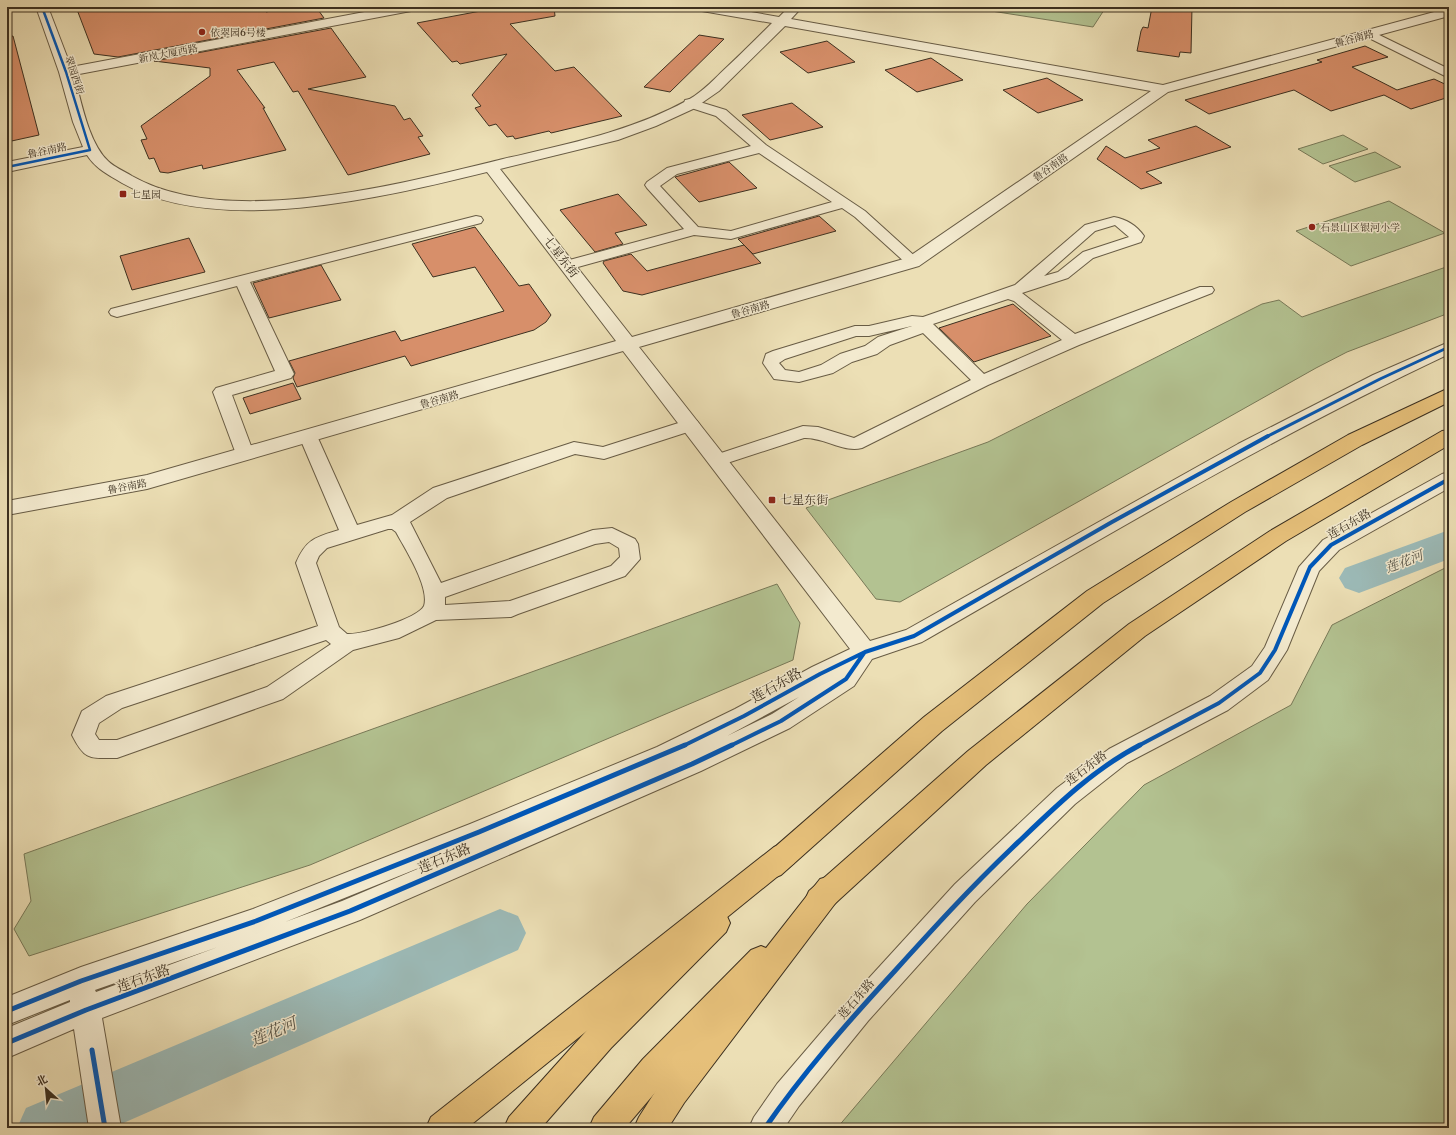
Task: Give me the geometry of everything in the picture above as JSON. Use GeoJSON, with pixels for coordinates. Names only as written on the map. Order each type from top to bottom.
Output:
{"type":"FeatureCollection","features":[{"type":"Feature","properties":{"kind":"highway"},"geometry":{"type":"LineString","coordinates":[[442,1128],[784,855],[933,724],[1095,597],[1258,495],[1355,440],[1449,394]]}},
{"type":"Feature","properties":{"kind":"highway"},"geometry":{"type":"LineString","coordinates":[[605,1128],[654,1070],[830,888],[977,758],[1137,630],[1278,536],[1449,436]]}},
{"type":"Feature","properties":{"kind":"highway"},"geometry":{"type":"LineString","coordinates":[[1394,467],[1449,446]]}},
{"type":"Feature","properties":{"kind":"highway"},"geometry":{"type":"LineString","coordinates":[[520,1128],[600,1038],[784,855]]}},
{"type":"Feature","properties":{"kind":"highway"},"geometry":{"type":"LineString","coordinates":[[650,1128],[673,1092],[830,888]]}},
{"type":"Feature","properties":{"kind":"street","name":"翠园西街"},"geometry":{"type":"LineString","coordinates":[[42,7],[66,72],[90,150]]}},
{"type":"Feature","properties":{"kind":"street","name":"新岚大厦西路"},"geometry":{"type":"LineString","coordinates":[[66,72],[411,7]]}},
{"type":"Feature","properties":{"kind":"street"},"geometry":{"type":"LineString","coordinates":[[702,7],[1163,88]]}},
{"type":"Feature","properties":{"kind":"street"},"geometry":{"type":"LineString","coordinates":[[90,150],[102,164],[120,178],[145,190],[176,199],[210,204],[255,206],[298,204],[355,196],[491,167],[626,132],[667,116],[706,95],[796,7]]}},
{"type":"Feature","properties":{"kind":"street","name":"鲁谷南路"},"geometry":{"type":"LineString","coordinates":[[7,508],[147,482],[913,262],[1163,88],[1449,12]]}},
{"type":"Feature","properties":{"kind":"street"},"geometry":{"type":"LineString","coordinates":[[1369,34],[1449,74]]}},
{"type":"Feature","properties":{"kind":"street"},"geometry":{"type":"LineString","coordinates":[[690,103],[721,113],[760,148],[860,214],[913,262]]}},
{"type":"Feature","properties":{"kind":"street"},"geometry":{"type":"LineString","coordinates":[[694,230],[652,185],[672,171],[760,148]]}},
{"type":"Feature","properties":{"kind":"street","name":"鲁谷南路"},"geometry":{"type":"LineString","coordinates":[[7,167],[90,150]]}},
{"type":"Feature","properties":{"kind":"street","name":"七星东街"},"geometry":{"type":"LineString","coordinates":[[491,167],[865,652]]}},
{"type":"Feature","properties":{"kind":"street"},"geometry":{"type":"LineString","coordinates":[[568,265],[694,230],[731,235],[833,207],[842,202]]}},
{"type":"Feature","properties":{"kind":"street"},"geometry":{"type":"LineString","coordinates":[[117,312],[476,220]]}},
{"type":"Feature","properties":{"kind":"street"},"geometry":{"type":"LineString","coordinates":[[982,381],[925,325],[912,321],[869,331],[855,331],[779,355],[772,358],[771,363],[780,375],[799,377],[827,369],[846,358],[871,350],[884,341],[925,325],[1015,291],[1063,275],[1088,256],[1136,239],[1137,236],[1120,222],[1114,221],[1090,228],[1015,291]]}},
{"type":"Feature","properties":{"kind":"street"},"geometry":{"type":"LineString","coordinates":[[242,281],[285,374],[222,392],[245,454]]}},
{"type":"Feature","properties":{"kind":"street"},"geometry":{"type":"LineString","coordinates":[[718,460],[803,432],[815,431],[824,433],[844,443],[856,444],[982,381],[1073,341],[1206,290]]}},
{"type":"Feature","properties":{"kind":"street"},"geometry":{"type":"LineString","coordinates":[[1015,291],[1020,298],[1073,341]]}},
{"type":"Feature","properties":{"kind":"street","name":"莲石东路"},"geometry":{"type":"LineString","coordinates":[[7,1011],[81,981],[256,922],[666,754],[744,716],[820,674],[865,652],[914,636],[1248,447],[1390,374],[1449,347]]}},
{"type":"Feature","properties":{"kind":"street"},"geometry":{"type":"LineString","coordinates":[[396,522],[404,528],[435,593],[435,605],[431,613],[418,622],[366,641],[349,642],[336,638],[330,630],[306,563],[310,553],[320,543],[387,522],[396,522],[440,493],[574,448],[604,453],[691,425]]}},
{"type":"Feature","properties":{"kind":"street"},"geometry":{"type":"LineString","coordinates":[[308,436],[351,534]]}},
{"type":"Feature","properties":{"kind":"street","name":"莲石东路"},"geometry":{"type":"LineString","coordinates":[[765,1128],[788,1095],[868,1000],[965,893],[1066,796],[1118,756],[1219,703],[1260,673],[1275,650],[1310,567],[1331,545],[1449,479]]}},
{"type":"Feature","properties":{"kind":"street"},"geometry":{"type":"LineString","coordinates":[[431,613],[511,609],[618,571],[630,559],[628,544],[612,535],[593,537],[435,593]]}},
{"type":"Feature","properties":{"kind":"street"},"geometry":{"type":"LineString","coordinates":[[330,630],[114,702],[90,717],[84,735],[93,749],[117,749],[275,693],[349,642]]}},
{"type":"Feature","properties":{"kind":"street","name":"莲石东路"},"geometry":{"type":"LineString","coordinates":[[7,1043],[86,1010],[350,911],[692,764],[781,721],[846,679],[865,652]]}},
{"type":"Feature","properties":{"kind":"street"},"geometry":{"type":"LineString","coordinates":[[81,981],[105,1128]]}},
{"type":"Feature","properties":{"kind":"green space"},"geometry":{"type":"Polygon","coordinates":[[[966,7],[1106,7],[1093,27],[966,7]]]}},
{"type":"Feature","properties":{"kind":"green space"},"geometry":{"type":"Polygon","coordinates":[[[1343,135],[1368,149],[1323,164],[1298,149],[1343,135]]]}},
{"type":"Feature","properties":{"kind":"green space"},"geometry":{"type":"Polygon","coordinates":[[[1375,152],[1401,167],[1355,182],[1329,166],[1375,152]]]}},
{"type":"Feature","properties":{"kind":"green space"},"geometry":{"type":"Polygon","coordinates":[[[1389,201],[1445,233],[1351,266],[1296,231],[1389,201]]]}},
{"type":"Feature","properties":{"kind":"green space"},"geometry":{"type":"Polygon","coordinates":[[[1449,266],[1449,313],[1347,352],[1316,368],[900,602],[876,599],[806,508],[988,442],[1262,304],[1279,300],[1302,317],[1449,266]]]}},
{"type":"Feature","properties":{"kind":"green space"},"geometry":{"type":"Polygon","coordinates":[[[1449,566],[1449,1128],[837,1128],[1027,904],[1144,785],[1291,705],[1332,625],[1449,566]]]}},
{"type":"Feature","properties":{"kind":"green space"},"geometry":{"type":"Polygon","coordinates":[[[777,584],[800,623],[793,660],[310,865],[29,956],[14,929],[31,901],[24,854],[777,584]]]}},
{"type":"Feature","properties":{"kind":"building"},"geometry":{"type":"Polygon","coordinates":[[[76,7],[265,7],[266,12],[286,8],[289,11],[316,7],[324,18],[118,57],[94,54],[76,7]]]}},
{"type":"Feature","properties":{"kind":"building"},"geometry":{"type":"Polygon","coordinates":[[[502,7],[554,7],[555,16],[510,24],[555,71],[574,67],[622,116],[551,133],[549,131],[515,139],[513,136],[507,137],[496,124],[489,126],[475,108],[481,106],[472,95],[507,54],[460,64],[457,61],[452,62],[417,23],[502,7]]]}},
{"type":"Feature","properties":{"kind":"building"},"geometry":{"type":"Polygon","coordinates":[[[1152,7],[1192,7],[1191,53],[1180,52],[1179,57],[1137,51],[1141,31],[1143,27],[1148,28],[1152,7]]]}},
{"type":"Feature","properties":{"kind":"building"},"geometry":{"type":"Polygon","coordinates":[[[331,28],[366,77],[308,89],[395,106],[404,120],[410,118],[423,136],[418,137],[430,154],[348,175],[298,91],[293,92],[274,62],[237,70],[265,108],[263,108],[286,150],[203,169],[202,165],[168,173],[160,172],[154,158],[149,159],[141,140],[147,139],[141,126],[210,76],[210,68],[154,61],[331,28]]]}},
{"type":"Feature","properties":{"kind":"building"},"geometry":{"type":"Polygon","coordinates":[[[699,35],[724,39],[670,92],[644,87],[699,35]]]}},
{"type":"Feature","properties":{"kind":"building"},"geometry":{"type":"Polygon","coordinates":[[[13,36],[39,135],[7,142],[7,37],[13,36]]]}},
{"type":"Feature","properties":{"kind":"building"},"geometry":{"type":"Polygon","coordinates":[[[827,41],[855,62],[808,73],[780,52],[827,41]]]}},
{"type":"Feature","properties":{"kind":"building"},"geometry":{"type":"Polygon","coordinates":[[[1365,46],[1388,57],[1352,67],[1397,90],[1434,79],[1449,86],[1449,97],[1411,109],[1384,95],[1331,111],[1294,90],[1209,114],[1185,100],[1322,62],[1317,60],[1365,46]]]}},
{"type":"Feature","properties":{"kind":"building"},"geometry":{"type":"Polygon","coordinates":[[[931,58],[963,80],[917,92],[885,70],[931,58]]]}},
{"type":"Feature","properties":{"kind":"building"},"geometry":{"type":"Polygon","coordinates":[[[1047,78],[1083,100],[1038,113],[1003,90],[1047,78]]]}},
{"type":"Feature","properties":{"kind":"building"},"geometry":{"type":"Polygon","coordinates":[[[792,103],[823,127],[770,140],[742,115],[792,103]]]}},
{"type":"Feature","properties":{"kind":"building"},"geometry":{"type":"Polygon","coordinates":[[[1196,126],[1231,147],[1146,172],[1162,183],[1141,189],[1097,159],[1106,146],[1125,158],[1160,148],[1148,140],[1196,126]]]}},
{"type":"Feature","properties":{"kind":"building"},"geometry":{"type":"Polygon","coordinates":[[[729,162],[757,188],[699,202],[675,177],[729,162]]]}},
{"type":"Feature","properties":{"kind":"building"},"geometry":{"type":"Polygon","coordinates":[[[618,194],[647,225],[615,233],[623,244],[595,252],[560,210],[618,194]]]}},
{"type":"Feature","properties":{"kind":"building"},"geometry":{"type":"Polygon","coordinates":[[[819,216],[836,231],[753,254],[738,239],[819,216]]]}},
{"type":"Feature","properties":{"kind":"building"},"geometry":{"type":"Polygon","coordinates":[[[475,227],[519,286],[529,284],[551,315],[546,322],[534,330],[411,366],[405,356],[297,387],[293,378],[295,373],[289,361],[395,331],[401,341],[504,311],[475,267],[433,277],[412,244],[475,227]]]}},
{"type":"Feature","properties":{"kind":"building"},"geometry":{"type":"Polygon","coordinates":[[[189,238],[205,272],[132,290],[120,256],[189,238]]]}},
{"type":"Feature","properties":{"kind":"building"},"geometry":{"type":"Polygon","coordinates":[[[744,245],[761,263],[642,295],[623,291],[603,263],[604,261],[631,254],[647,271],[744,245]]]}},
{"type":"Feature","properties":{"kind":"building"},"geometry":{"type":"Polygon","coordinates":[[[321,265],[341,300],[269,318],[253,283],[321,265]]]}},
{"type":"Feature","properties":{"kind":"building"},"geometry":{"type":"Polygon","coordinates":[[[1013,304],[1051,336],[974,362],[939,328],[1013,304]]]}},
{"type":"Feature","properties":{"kind":"building"},"geometry":{"type":"Polygon","coordinates":[[[293,383],[301,399],[250,414],[243,398],[293,383]]]}},
{"type":"Feature","properties":{"kind":"waterway","name":"莲花河"},"geometry":{"type":"LineString","coordinates":[[1359,578],[1449,544]]}},
{"type":"Feature","properties":{"kind":"waterway","name":"莲花河"},"geometry":{"type":"LineString","coordinates":[[46,1128],[500,933]]}},
{"type":"Feature","properties":{"kind":"cycle path"},"geometry":{"type":"LineString","coordinates":[[7,167],[90,150],[66,72],[42,7]]}},
{"type":"Feature","properties":{"kind":"cycle path"},"geometry":{"type":"LineString","coordinates":[[7,1011],[81,981],[256,921],[479,832],[666,754],[744,716],[820,674],[865,652],[914,636],[1178,485],[1312,413],[1449,347]]}},
{"type":"Feature","properties":{"kind":"cycle path"},"geometry":{"type":"LineString","coordinates":[[765,1128],[788,1095],[858,1011],[965,893],[1066,796],[1118,756],[1219,703],[1260,673],[1275,650],[1310,567],[1331,545],[1449,479]]}},
{"type":"Feature","properties":{"kind":"cycle path"},"geometry":{"type":"LineString","coordinates":[[7,1043],[86,1010],[350,911],[692,764],[781,721],[846,679],[864,653]]}},
{"type":"Feature","properties":{"kind":"cycle path"},"geometry":{"type":"LineString","coordinates":[[92,1050],[105,1128]]}},
{"type":"Feature","properties":{"kind":"place","name":"依翠园6号楼"},"geometry":{"type":"Point","coordinates":[202,32]}},
{"type":"Feature","properties":{"kind":"place","name":"七星园"},"geometry":{"type":"Point","coordinates":[123,194]}},
{"type":"Feature","properties":{"kind":"place","name":"石景山区银河小学"},"geometry":{"type":"Point","coordinates":[1312,227]}},
{"type":"Feature","properties":{"kind":"place","name":"七星东街"},"geometry":{"type":"Point","coordinates":[772,500]}}]}
